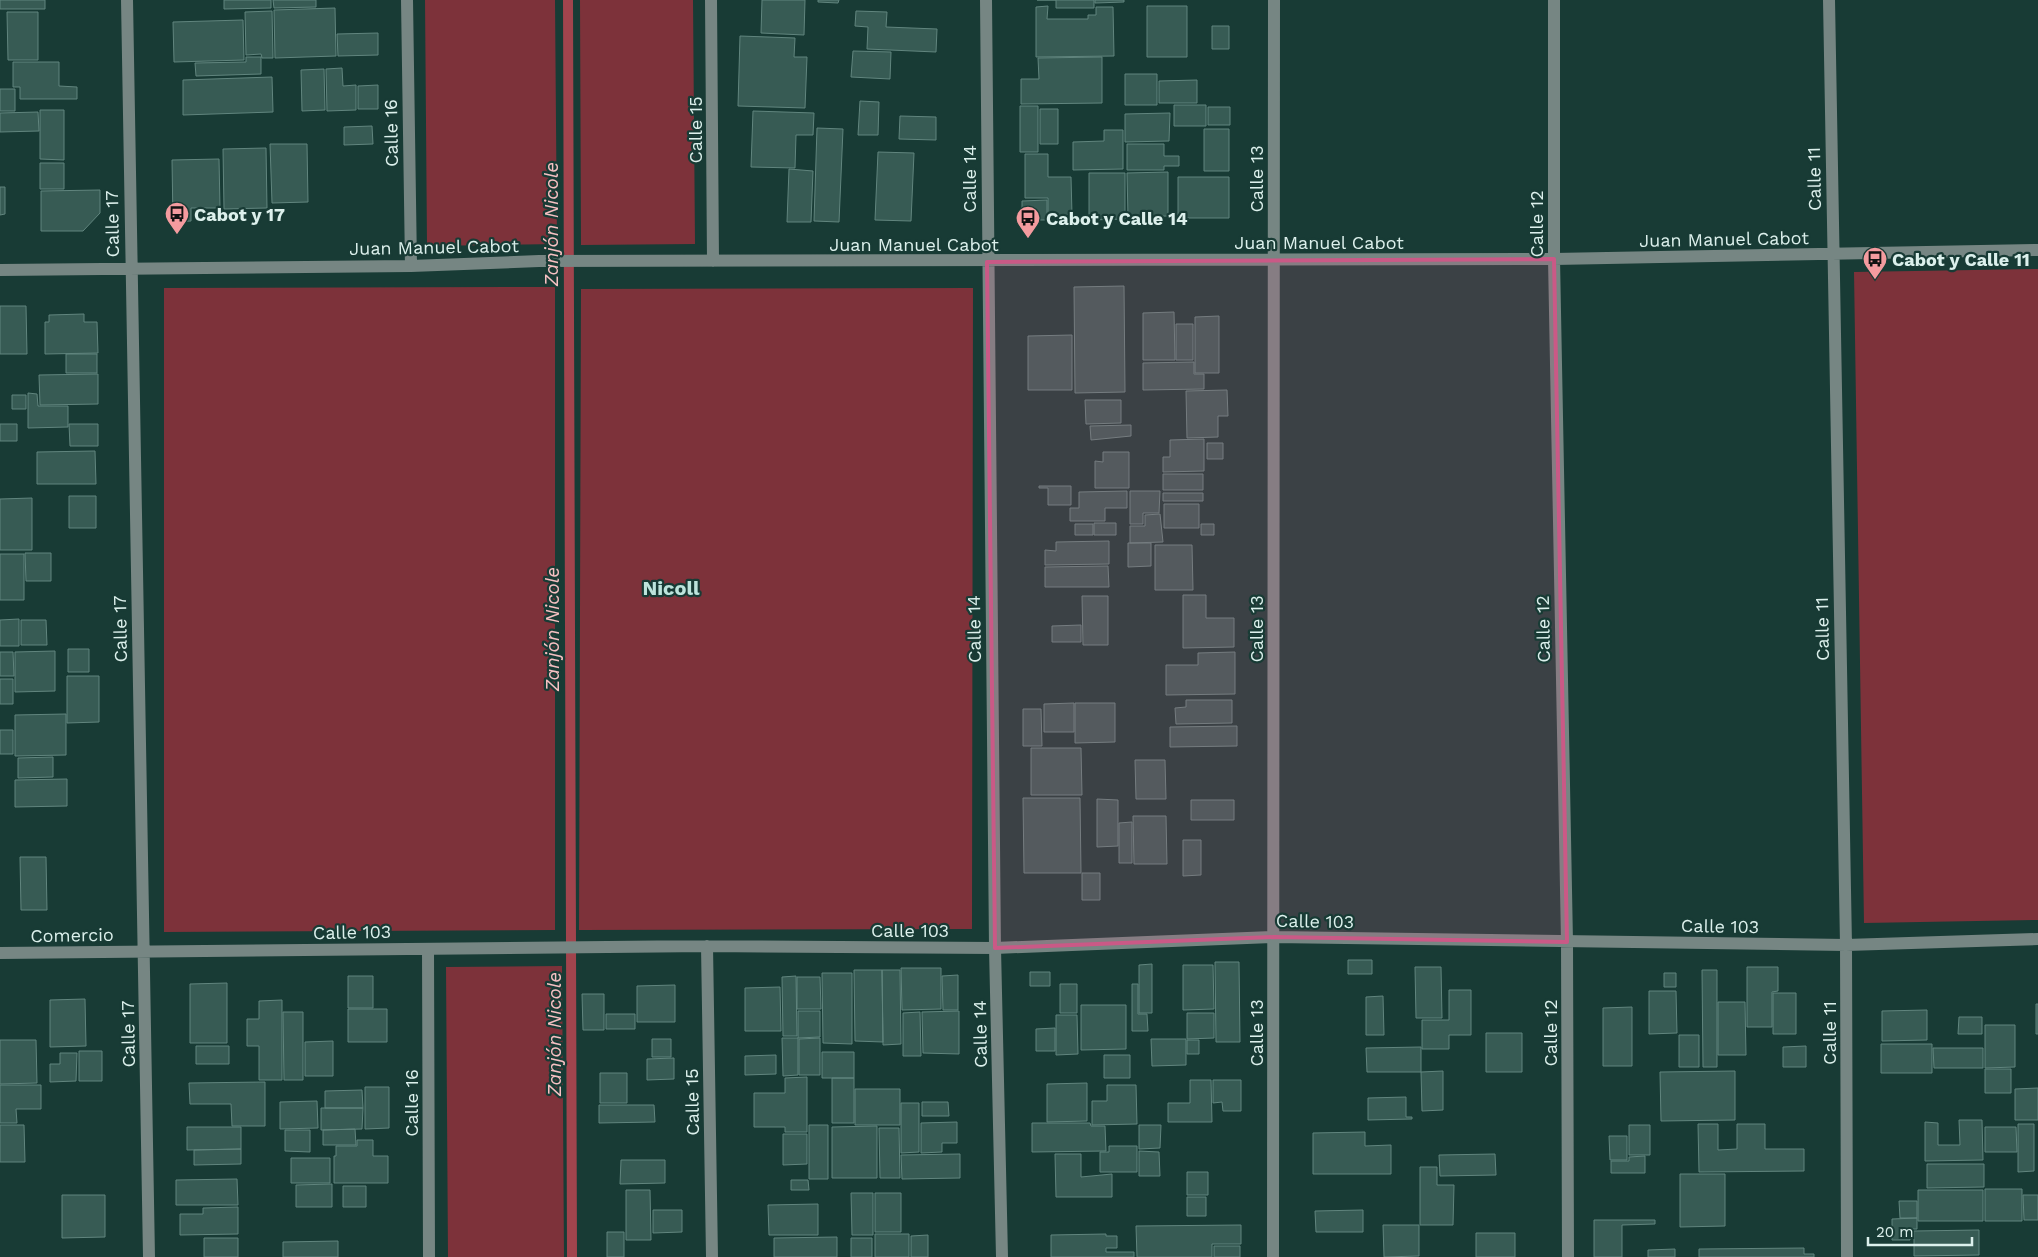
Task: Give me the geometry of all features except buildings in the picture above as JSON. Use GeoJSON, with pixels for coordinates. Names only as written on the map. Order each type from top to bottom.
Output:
{"type":"FeatureCollection","features":[{"type":"Feature","properties":{"kind":"street","name":"Calle 17"},"geometry":{"type":"LineString","coordinates":[[127,0],[130,268],[145,952],[149,1257]]}},
{"type":"Feature","properties":{"kind":"street","name":"Calle 16"},"geometry":{"type":"LineString","coordinates":[[407,0],[411,266]]}},
{"type":"Feature","properties":{"kind":"street","name":"Calle 15"},"geometry":{"type":"LineString","coordinates":[[712,0],[713,261]]}},
{"type":"Feature","properties":{"kind":"street","name":"Calle 14"},"geometry":{"type":"LineString","coordinates":[[986,0],[987,262],[1002,1257]]}},
{"type":"Feature","properties":{"kind":"street","name":"Calle 13"},"geometry":{"type":"LineString","coordinates":[[1273,1257],[1274,0]]}},
{"type":"Feature","properties":{"kind":"street","name":"Calle 12"},"geometry":{"type":"LineString","coordinates":[[1554,0],[1554,259],[1567,942],[1568,1257]]}},
{"type":"Feature","properties":{"kind":"street","name":"Calle 11"},"geometry":{"type":"LineString","coordinates":[[1829,0],[1846,945],[1847,1257]]}},
{"type":"Feature","properties":{"kind":"street","name":"Juan Manuel Cabot"},"geometry":{"type":"LineString","coordinates":[[0,270],[411,266],[539,261],[987,262],[1554,259],[2038,250]]}},
{"type":"Feature","properties":{"kind":"street","name":"Calle 103"},"geometry":{"type":"LineString","coordinates":[[145,952],[706,946],[996,948],[1274,937],[1846,945],[2038,939]]}},
{"type":"Feature","properties":{"kind":"street","name":"Calle 15"},"geometry":{"type":"LineString","coordinates":[[706,946],[712,1257]]}},
{"type":"Feature","properties":{"kind":"street","name":"Calle 16"},"geometry":{"type":"LineString","coordinates":[[428,949],[429,1257]]}},
{"type":"Feature","properties":{"kind":"street","name":"Comercio"},"geometry":{"type":"LineString","coordinates":[[0,953],[145,952]]}},
{"type":"Feature","properties":{"kind":"highlighted area"},"geometry":{"type":"Polygon","coordinates":[[[1554,259],[1567,942],[1274,937],[995,948],[987,262],[1554,259]]]}},
{"type":"Feature","properties":{"kind":"shaded area"},"geometry":{"type":"Polygon","coordinates":[[[425,0],[555,0],[557,244],[427,246],[425,0]]]}},
{"type":"Feature","properties":{"kind":"shaded area"},"geometry":{"type":"Polygon","coordinates":[[[580,0],[693,0],[695,244],[581,245],[580,0]]]}},
{"type":"Feature","properties":{"kind":"shaded area"},"geometry":{"type":"Polygon","coordinates":[[[2038,269],[2038,920],[1864,923],[1854,272],[2038,269]]]}},
{"type":"Feature","properties":{"kind":"shaded area"},"geometry":{"type":"Polygon","coordinates":[[[555,287],[555,930],[164,932],[164,288],[555,287]]]}},
{"type":"Feature","properties":{"kind":"shaded area"},"geometry":{"type":"Polygon","coordinates":[[[973,288],[972,929],[579,930],[581,289],[973,288]]]}},
{"type":"Feature","properties":{"kind":"shaded area"},"geometry":{"type":"Polygon","coordinates":[[[562,966],[564,1257],[448,1257],[446,967],[562,966]]]}},
{"type":"Feature","properties":{"kind":"waterway","name":"Zanjón Nicole"},"geometry":{"type":"LineString","coordinates":[[568,0],[572,1257]]}},
{"type":"Feature","properties":{"kind":"place","name":"Cabot y 17"},"geometry":{"type":"Point","coordinates":[177,235]}},
{"type":"Feature","properties":{"kind":"place","name":"Cabot y Calle 14"},"geometry":{"type":"Point","coordinates":[1028,239]}},
{"type":"Feature","properties":{"kind":"place","name":"Cabot y Calle 11"},"geometry":{"type":"Point","coordinates":[1875,280]}},
{"type":"Feature","properties":{"kind":"district","name":"Nicoll"},"geometry":{"type":"Point","coordinates":[671,588]}}]}
